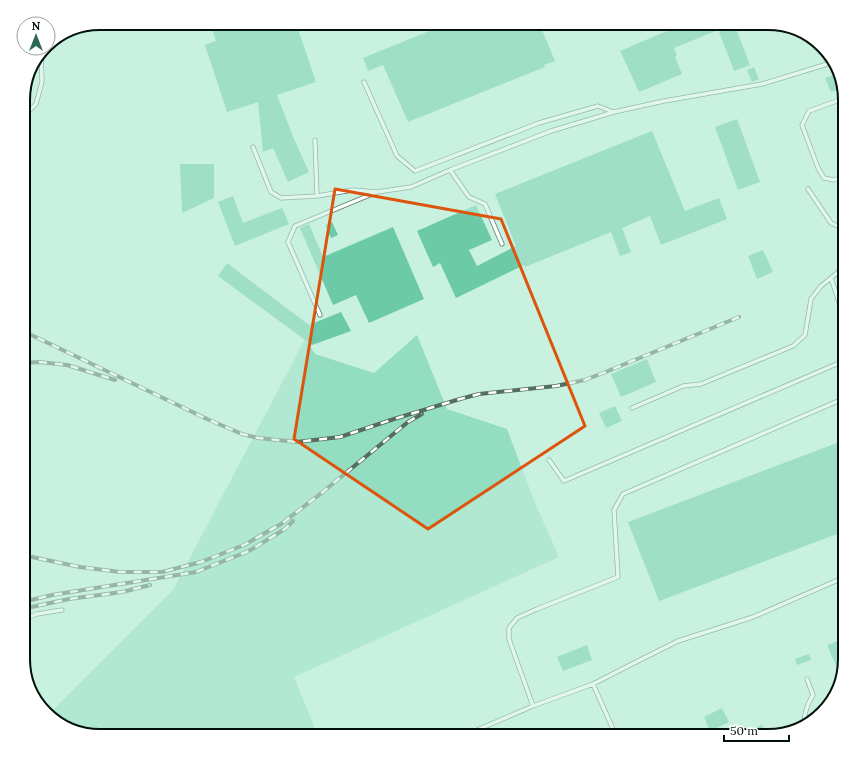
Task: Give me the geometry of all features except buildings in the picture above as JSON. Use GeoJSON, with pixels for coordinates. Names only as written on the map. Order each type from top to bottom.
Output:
{"type":"FeatureCollection","features":[{"type":"Feature","properties":{"kind":"lane"},"geometry":{"type":"LineString","coordinates":[[30,110],[36,104],[42,82],[41,62]]}},
{"type":"Feature","properties":{"kind":"lane"},"geometry":{"type":"LineString","coordinates":[[253,147],[271,192],[281,198],[317,196],[353,190],[377,192],[410,187],[551,131],[614,112],[664,101],[762,84],[828,64]]}},
{"type":"Feature","properties":{"kind":"lane"},"geometry":{"type":"LineString","coordinates":[[364,82],[397,156],[414,171],[539,123],[598,106],[614,112]]}},
{"type":"Feature","properties":{"kind":"lane"},"geometry":{"type":"LineString","coordinates":[[838,101],[809,111],[802,126],[818,168],[824,178],[834,180],[838,179]]}},
{"type":"Feature","properties":{"kind":"lane"},"geometry":{"type":"LineString","coordinates":[[315,140],[317,196]]}},
{"type":"Feature","properties":{"kind":"lane"},"geometry":{"type":"LineString","coordinates":[[450,170],[469,197],[485,204],[502,244]]}},
{"type":"Feature","properties":{"kind":"lane"},"geometry":{"type":"LineString","coordinates":[[808,189],[831,223],[838,226]]}},
{"type":"Feature","properties":{"kind":"lane"},"geometry":{"type":"LineString","coordinates":[[320,315],[288,242],[295,226],[377,192]]}},
{"type":"Feature","properties":{"kind":"lane"},"geometry":{"type":"LineString","coordinates":[[632,408],[683,386],[701,384],[792,346],[804,335],[811,299],[821,286],[838,272]]}},
{"type":"Feature","properties":{"kind":"lane"},"geometry":{"type":"LineString","coordinates":[[831,278],[838,299]]}},
{"type":"Feature","properties":{"kind":"lane"},"geometry":{"type":"LineString","coordinates":[[549,460],[564,481],[838,364]]}},
{"type":"Feature","properties":{"kind":"lane"},"geometry":{"type":"LineString","coordinates":[[533,706],[509,639],[509,628],[517,618],[618,577],[614,510],[623,494],[838,401]]}},
{"type":"Feature","properties":{"kind":"lane"},"geometry":{"type":"LineString","coordinates":[[479,729],[533,706],[593,684],[678,641],[753,617],[838,580]]}},
{"type":"Feature","properties":{"kind":"lane"},"geometry":{"type":"LineString","coordinates":[[30,616],[62,610]]}},
{"type":"Feature","properties":{"kind":"lane"},"geometry":{"type":"LineString","coordinates":[[805,718],[805,711],[813,695],[807,679]]}},
{"type":"Feature","properties":{"kind":"lane"},"geometry":{"type":"LineString","coordinates":[[593,684],[613,729]]}},
{"type":"Feature","properties":{"kind":"highlighted area"},"geometry":{"type":"Polygon","coordinates":[[[335,189],[501,219],[585,426],[428,529],[294,439],[335,189]]]}},
{"type":"Feature","properties":{"kind":"green space"},"geometry":{"type":"Polygon","coordinates":[[[417,335],[447,409],[507,429],[535,503],[559,557],[294,677],[315,729],[100,729],[86,728],[73,724],[52,711],[173,590],[305,339],[315,354],[374,373],[417,335]]]}},
{"type":"Feature","properties":{"kind":"railway"},"geometry":{"type":"LineString","coordinates":[[30,334],[207,419],[242,434],[258,438],[297,442],[340,437],[394,419],[479,394],[556,386],[585,380],[739,317]]}},
{"type":"Feature","properties":{"kind":"railway"},"geometry":{"type":"LineString","coordinates":[[30,363],[67,365],[115,380]]}},
{"type":"Feature","properties":{"kind":"railway"},"geometry":{"type":"LineString","coordinates":[[30,557],[80,567],[120,572],[162,572],[201,562],[244,545],[281,524],[408,422],[422,414]]}},
{"type":"Feature","properties":{"kind":"railway"},"geometry":{"type":"LineString","coordinates":[[30,600],[52,595],[196,572],[249,551],[285,529],[293,521]]}},
{"type":"Feature","properties":{"kind":"railway"},"geometry":{"type":"LineString","coordinates":[[30,607],[69,599],[122,592],[150,585]]}}]}
